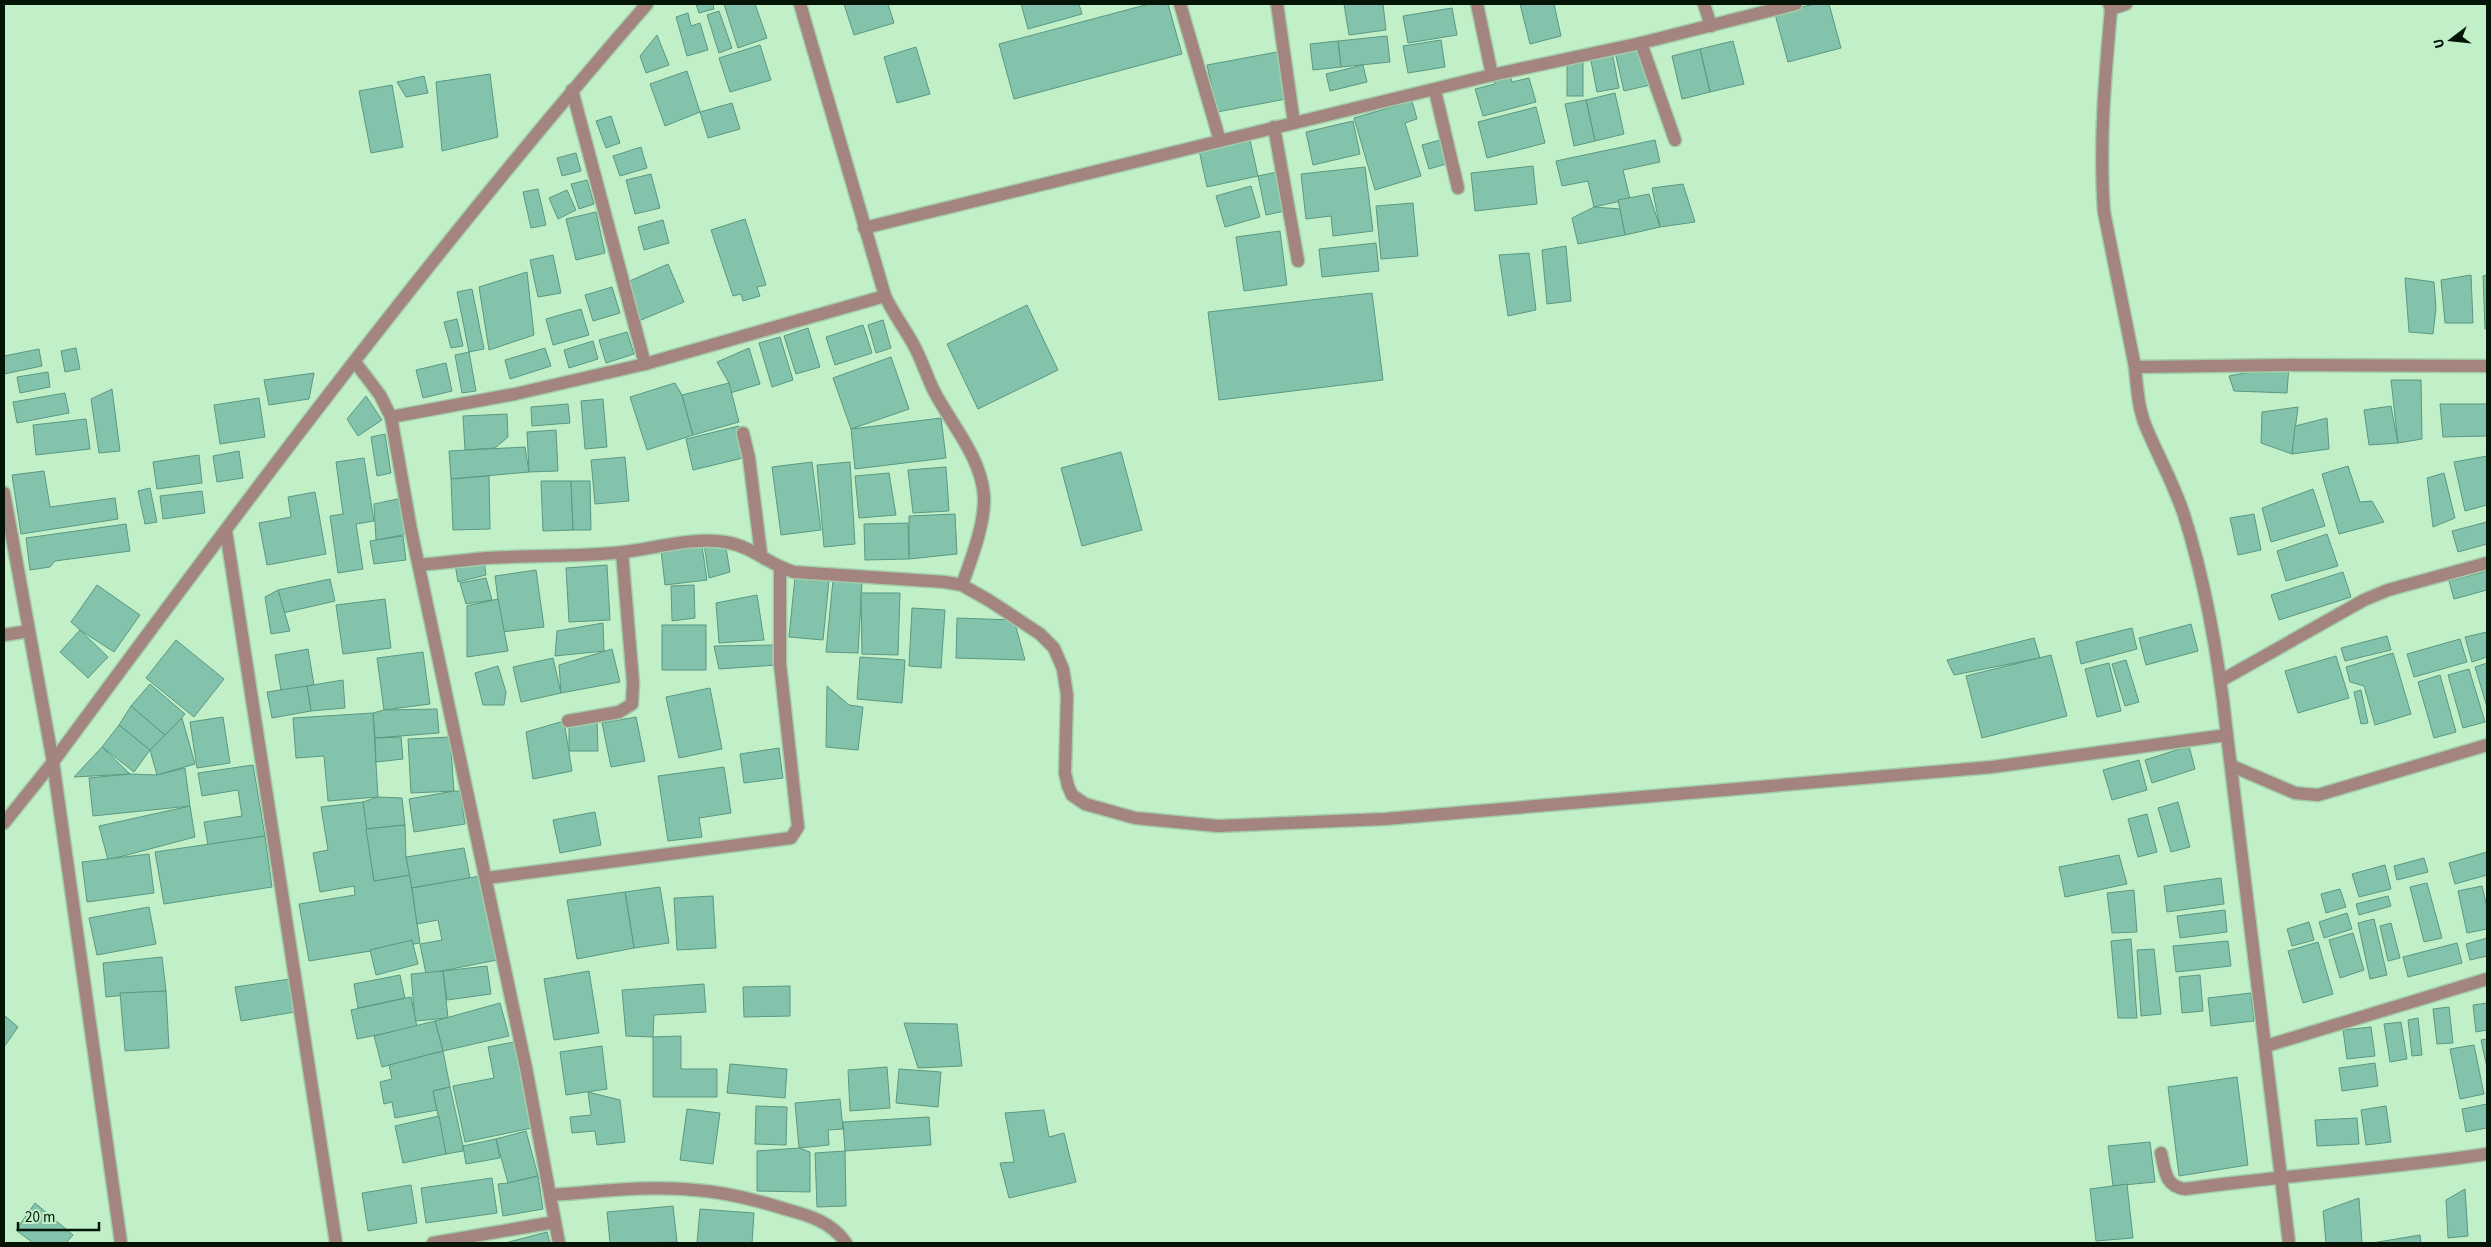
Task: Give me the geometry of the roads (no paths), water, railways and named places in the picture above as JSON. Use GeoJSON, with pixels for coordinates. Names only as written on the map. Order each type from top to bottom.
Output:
{"type":"FeatureCollection","features":[{"type":"Feature","properties":{"kind":"street"},"geometry":{"type":"LineString","coordinates":[[4,823],[53,762],[355,362],[572,90],[646,4]]}},
{"type":"Feature","properties":{"kind":"street"},"geometry":{"type":"LineString","coordinates":[[800,4],[885,296],[899,324],[912,342],[934,390],[970,452],[980,474],[984,500],[973,553],[962,585]]}},
{"type":"Feature","properties":{"kind":"street"},"geometry":{"type":"LineString","coordinates":[[1180,4],[1220,141]]}},
{"type":"Feature","properties":{"kind":"street"},"geometry":{"type":"LineString","coordinates":[[1277,4],[1294,123]]}},
{"type":"Feature","properties":{"kind":"street"},"geometry":{"type":"LineString","coordinates":[[1478,4],[1492,75]]}},
{"type":"Feature","properties":{"kind":"street"},"geometry":{"type":"LineString","coordinates":[[1704,4],[1711,26]]}},
{"type":"Feature","properties":{"kind":"street"},"geometry":{"type":"LineString","coordinates":[[864,228],[1274,127],[1435,91],[1492,75],[1641,43],[1796,4]]}},
{"type":"Feature","properties":{"kind":"street"},"geometry":{"type":"LineString","coordinates":[[2126,4],[2110,6],[2102,115],[2104,212],[2135,367],[2137,393],[2145,425],[2182,511],[2198,558],[2222,680],[2256,979],[2266,1046],[2289,1243]]}},
{"type":"Feature","properties":{"kind":"street"},"geometry":{"type":"LineString","coordinates":[[1641,43],[1675,140]]}},
{"type":"Feature","properties":{"kind":"street"},"geometry":{"type":"LineString","coordinates":[[572,90],[645,364]]}},
{"type":"Feature","properties":{"kind":"street"},"geometry":{"type":"LineString","coordinates":[[1435,91],[1458,188]]}},
{"type":"Feature","properties":{"kind":"street"},"geometry":{"type":"LineString","coordinates":[[1274,127],[1298,261]]}},
{"type":"Feature","properties":{"kind":"street"},"geometry":{"type":"LineString","coordinates":[[391,418],[515,394],[645,364],[885,296]]}},
{"type":"Feature","properties":{"kind":"street"},"geometry":{"type":"LineString","coordinates":[[355,362],[380,395],[391,418],[452,726],[487,878],[559,1243]]}},
{"type":"Feature","properties":{"kind":"street"},"geometry":{"type":"LineString","coordinates":[[2135,367],[2282,365],[2487,366]]}},
{"type":"Feature","properties":{"kind":"street"},"geometry":{"type":"LineString","coordinates":[[743,433],[754,490],[761,554]]}},
{"type":"Feature","properties":{"kind":"street"},"geometry":{"type":"LineString","coordinates":[[4,493],[53,762],[122,1243]]}},
{"type":"Feature","properties":{"kind":"street"},"geometry":{"type":"LineString","coordinates":[[226,531],[336,1243]]}},
{"type":"Feature","properties":{"kind":"street"},"geometry":{"type":"LineString","coordinates":[[419,566],[486,558],[622,552],[689,542],[722,541],[742,545],[761,554],[780,568],[794,572],[945,582],[962,585],[1017,618],[1040,634],[1054,648],[1062,669],[1067,695],[1065,773],[1072,795],[1084,804],[1135,818],[1218,826],[1385,819],[1992,767],[2227,735]]}},
{"type":"Feature","properties":{"kind":"street"},"geometry":{"type":"LineString","coordinates":[[568,721],[620,712],[632,704],[633,682],[622,552]]}},
{"type":"Feature","properties":{"kind":"street"},"geometry":{"type":"LineString","coordinates":[[2222,680],[2364,600],[2388,590],[2487,563]]}},
{"type":"Feature","properties":{"kind":"street"},"geometry":{"type":"LineString","coordinates":[[487,878],[792,838],[798,827],[780,664],[780,568]]}},
{"type":"Feature","properties":{"kind":"street"},"geometry":{"type":"LineString","coordinates":[[4,635],[29,632]]}},
{"type":"Feature","properties":{"kind":"street"},"geometry":{"type":"LineString","coordinates":[[2232,766],[2295,793],[2318,795],[2487,745]]}},
{"type":"Feature","properties":{"kind":"street"},"geometry":{"type":"LineString","coordinates":[[2266,1046],[2487,978]]}},
{"type":"Feature","properties":{"kind":"street"},"geometry":{"type":"LineString","coordinates":[[2161,1153],[2169,1183],[2178,1188],[2281,1176],[2329,1174],[2487,1154]]}},
{"type":"Feature","properties":{"kind":"street"},"geometry":{"type":"LineString","coordinates":[[550,1194],[663,1188],[721,1193],[764,1202],[810,1216],[830,1225],[846,1243]]}},
{"type":"Feature","properties":{"kind":"street"},"geometry":{"type":"LineString","coordinates":[[433,1243],[555,1222]]}}]}
